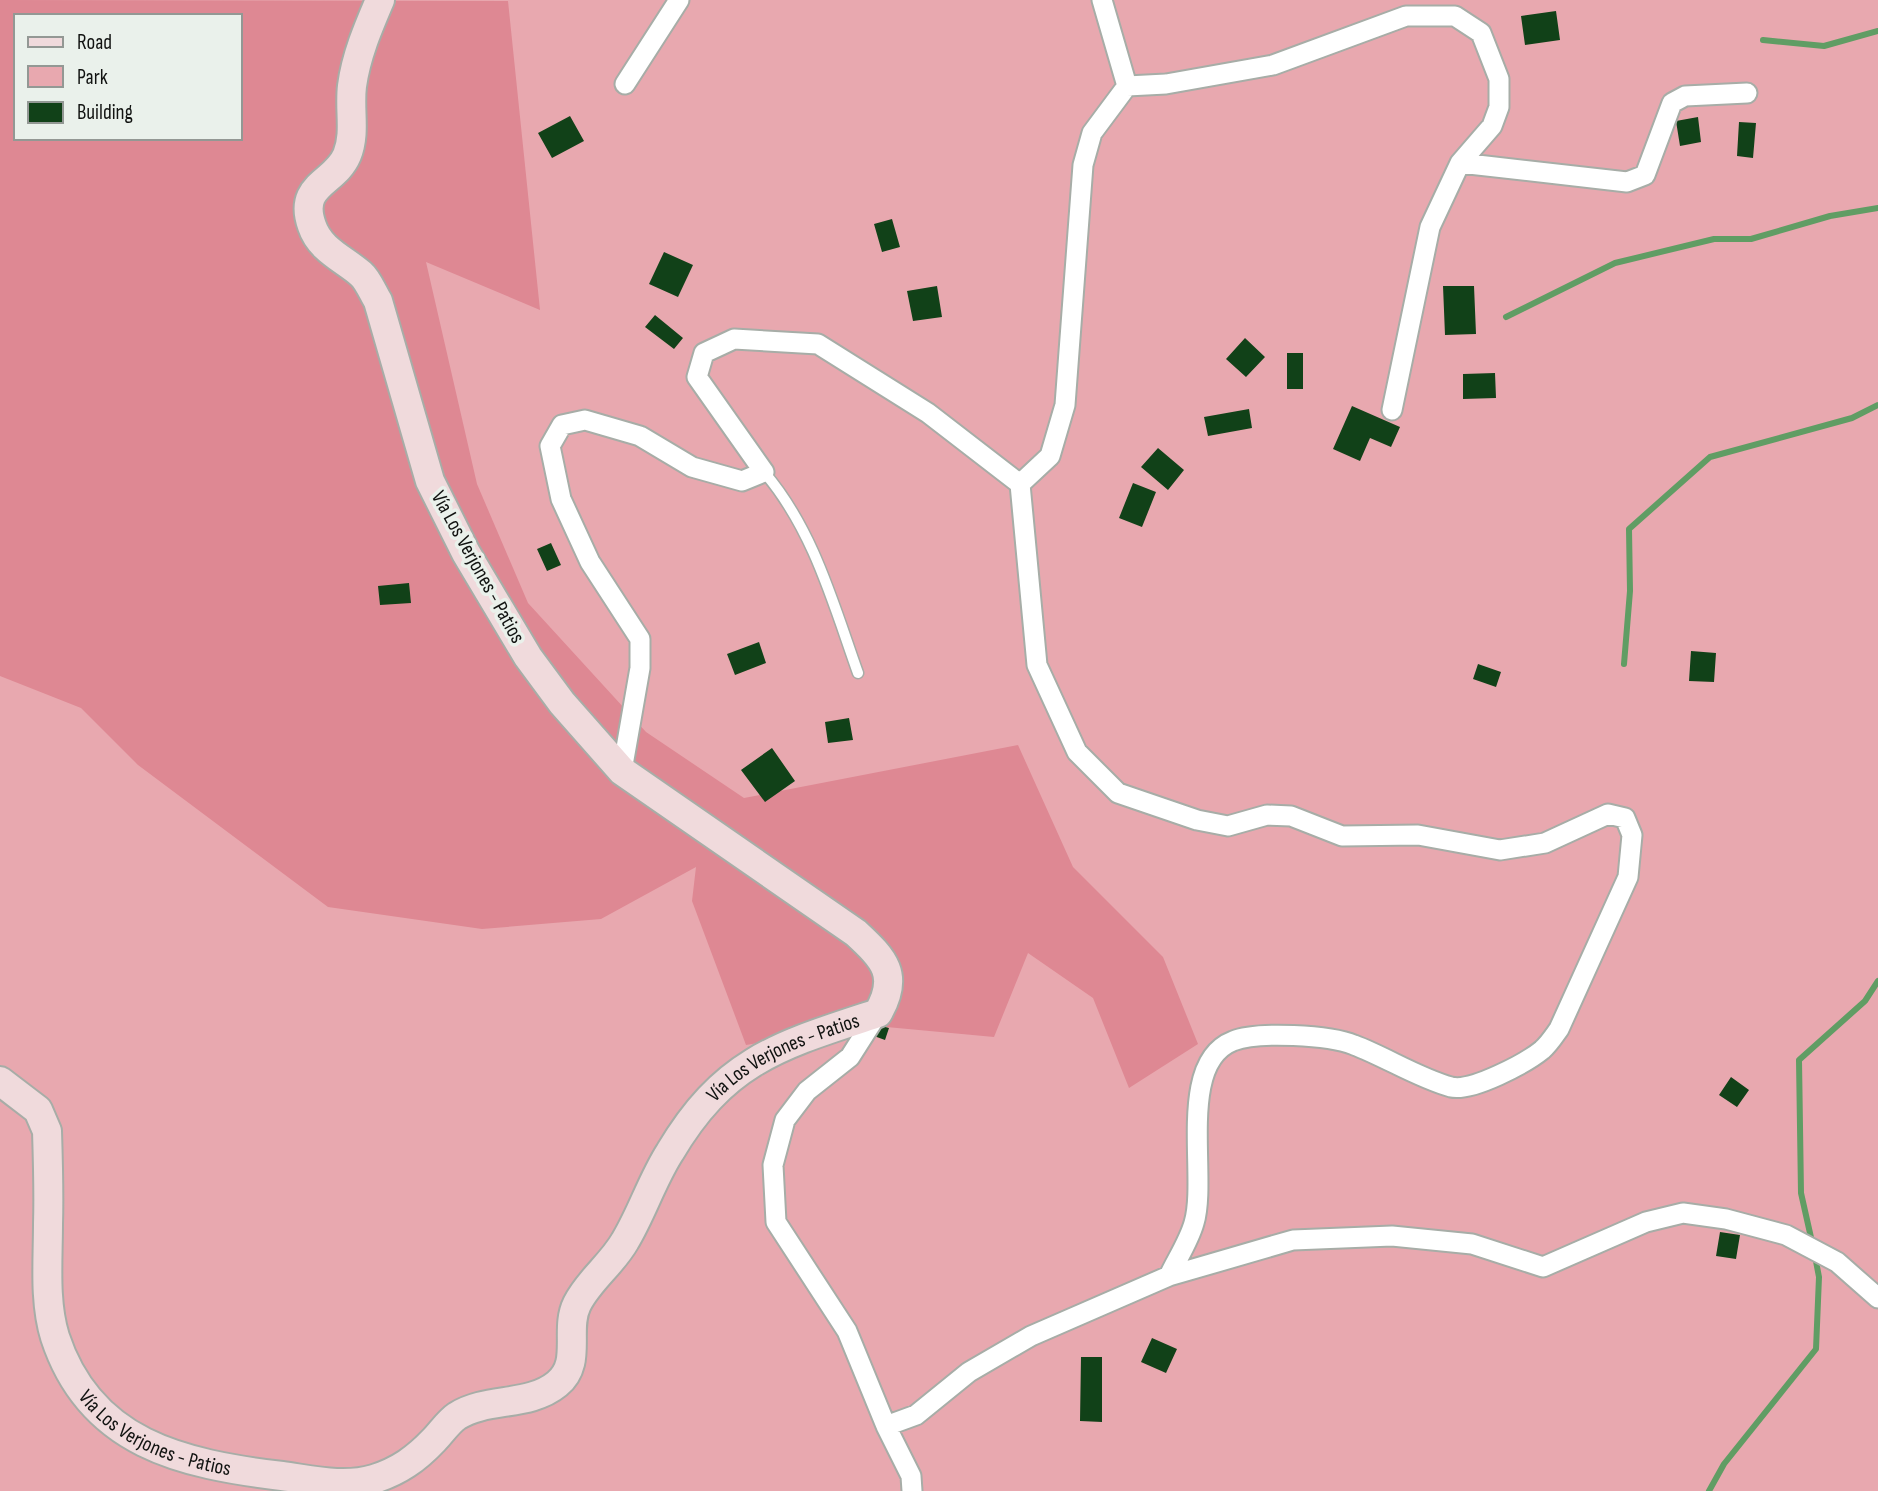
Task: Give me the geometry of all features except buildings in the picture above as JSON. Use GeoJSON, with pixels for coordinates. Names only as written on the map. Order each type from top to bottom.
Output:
{"type":"FeatureCollection","features":[{"type":"Feature","properties":{"kind":"street","name":"Vía Los Verjones - Patios"},"geometry":{"type":"LineString","coordinates":[[0,1081],[38,1110],[47,1132],[47,1284],[54,1335],[74,1380],[105,1417],[158,1451],[232,1470],[338,1483],[371,1480],[407,1466],[456,1417],[479,1407],[543,1394],[560,1382],[570,1365],[574,1311],[583,1294],[625,1241],[648,1190],[699,1109],[730,1078],[781,1045],[878,1013],[886,1000],[888,974],[882,957],[856,933],[622,771],[562,703],[528,657],[466,553],[430,481],[378,301],[362,275],[341,261],[312,227],[308,204],[316,186],[346,158],[353,138],[352,88],[357,59],[380,0]]}},
{"type":"Feature","properties":{"kind":"street"},"geometry":{"type":"LineString","coordinates":[[625,84],[679,0]]}},
{"type":"Feature","properties":{"kind":"street"},"geometry":{"type":"LineString","coordinates":[[1102,0],[1127,86]]}},
{"type":"Feature","properties":{"kind":"street"},"geometry":{"type":"LineString","coordinates":[[1127,86],[1166,84],[1273,65],[1406,16],[1455,16],[1481,33],[1499,79],[1499,107],[1492,126],[1460,163],[1430,227],[1392,410]]}},
{"type":"Feature","properties":{"kind":"street"},"geometry":{"type":"LineString","coordinates":[[1020,484],[1050,456],[1065,404],[1083,165],[1092,133],[1127,86]]}},
{"type":"Feature","properties":{"kind":"street"},"geometry":{"type":"LineString","coordinates":[[1460,163],[1627,182],[1645,175],[1672,103],[1685,96],[1746,93]]}},
{"type":"Feature","properties":{"kind":"street"},"geometry":{"type":"LineString","coordinates":[[622,771],[640,668],[640,639],[590,562],[561,499],[550,446],[562,425],[585,420],[640,436],[692,467],[742,481],[764,472],[697,377],[704,353],[734,339],[818,344],[928,413],[1020,484],[1037,665],[1077,752],[1118,793],[1197,820],[1228,826],[1267,815],[1292,816],[1342,836],[1418,835],[1500,850],[1545,842],[1608,814],[1625,818],[1632,835],[1628,877],[1559,1029],[1542,1049],[1476,1086],[1453,1087],[1350,1043],[1280,1034],[1233,1041],[1210,1058],[1201,1087],[1197,1134],[1199,1190],[1194,1223],[1169,1276]]}},
{"type":"Feature","properties":{"kind":"street"},"geometry":{"type":"LineString","coordinates":[[878,1013],[850,1057],[807,1091],[785,1120],[773,1165],[776,1222],[847,1331],[886,1426],[911,1476],[912,1491]]}},
{"type":"Feature","properties":{"kind":"street"},"geometry":{"type":"LineString","coordinates":[[886,1426],[916,1415],[969,1372],[1031,1336],[1169,1276],[1293,1240],[1392,1236],[1472,1244],[1543,1267],[1646,1222],[1683,1213],[1726,1219],[1786,1235],[1837,1262],[1878,1298]]}},
{"type":"Feature","properties":{"kind":"lane"},"geometry":{"type":"LineString","coordinates":[[764,472],[785,496],[818,561],[858,673]]}},
{"type":"Feature","properties":{"kind":"green space"},"geometry":{"type":"Polygon","coordinates":[[[0,0],[1878,0],[1878,1491],[0,1491],[0,0]]]}},
{"type":"Feature","properties":{"kind":"shaded area"},"geometry":{"type":"Polygon","coordinates":[[[0,0],[508,1],[540,310],[426,262],[477,484],[528,603],[646,732],[744,798],[1018,745],[1073,867],[1163,957],[1198,1044],[1129,1088],[1093,998],[1028,953],[994,1037],[865,1025],[746,1045],[692,901],[696,867],[601,919],[482,929],[328,907],[138,765],[81,708],[0,676],[0,0]]]}},
{"type":"Feature","properties":{"kind":"waterway"},"geometry":{"type":"LineString","coordinates":[[1763,40],[1824,46],[1878,31]]}},
{"type":"Feature","properties":{"kind":"waterway"},"geometry":{"type":"LineString","coordinates":[[1506,317],[1615,263],[1714,239],[1751,239],[1830,216],[1878,208]]}},
{"type":"Feature","properties":{"kind":"waterway"},"geometry":{"type":"LineString","coordinates":[[1624,664],[1630,591],[1629,529],[1710,457],[1852,418],[1878,405]]}},
{"type":"Feature","properties":{"kind":"waterway"},"geometry":{"type":"LineString","coordinates":[[1812,1242],[1801,1193],[1799,1060],[1865,1001],[1878,981]]}},
{"type":"Feature","properties":{"kind":"waterway"},"geometry":{"type":"LineString","coordinates":[[1709,1491],[1724,1464],[1816,1349],[1819,1277],[1815,1256]]}}]}
